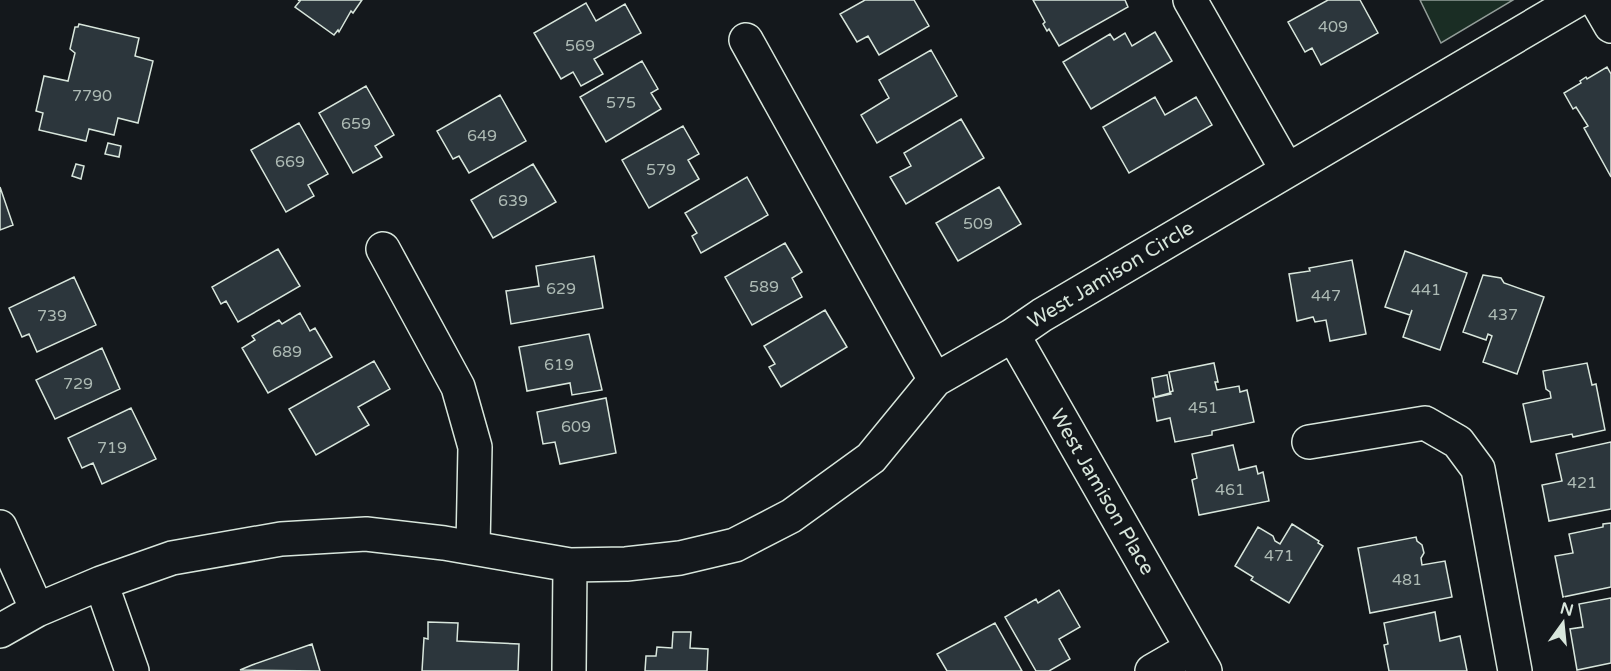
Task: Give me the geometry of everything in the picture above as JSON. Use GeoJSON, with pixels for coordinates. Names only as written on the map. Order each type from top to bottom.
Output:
{"type":"FeatureCollection","features":[{"type":"Feature","properties":{"kind":"street"},"geometry":{"type":"LineString","coordinates":[[1190,0],[1287,170]]}},
{"type":"Feature","properties":{"kind":"street","name":"West Jamison Circle"},"geometry":{"type":"LineString","coordinates":[[0,631],[37,610],[100,583],[172,558],[281,539],[366,534],[473,547],[570,565],[626,564],[680,558],[735,545],[791,516],[871,458],[935,380],[1577,0]]}},
{"type":"Feature","properties":{"kind":"street"},"geometry":{"type":"LineString","coordinates":[[1596,0],[1611,26]]}},
{"type":"Feature","properties":{"kind":"street"},"geometry":{"type":"LineString","coordinates":[[746,40],[935,380]]}},
{"type":"Feature","properties":{"kind":"street"},"geometry":{"type":"LineString","coordinates":[[382,249],[458,387],[475,447],[473,547]]}},
{"type":"Feature","properties":{"kind":"street","name":"West Jamison Place"},"geometry":{"type":"LineString","coordinates":[[1013,335],[1198,660],[1152,671]]}},
{"type":"Feature","properties":{"kind":"street"},"geometry":{"type":"LineString","coordinates":[[1309,442],[1425,423],[1458,442],[1478,469],[1515,671]]}},
{"type":"Feature","properties":{"kind":"street"},"geometry":{"type":"LineString","coordinates":[[0,527],[37,610]]}},
{"type":"Feature","properties":{"kind":"street"},"geometry":{"type":"LineString","coordinates":[[569,671],[570,565]]}},
{"type":"Feature","properties":{"kind":"street"},"geometry":{"type":"LineString","coordinates":[[100,583],[110,605],[132,671]]}},
{"type":"Feature","properties":{"kind":"green space"},"geometry":{"type":"Polygon","coordinates":[[[1420,0],[1513,0],[1441,43],[1420,0]]]}},
{"type":"Feature","properties":{"kind":"building"},"geometry":{"type":"Polygon","coordinates":[[[298,0],[362,0],[353,13],[351,11],[339,32],[338,30],[334,35],[295,7],[300,1],[298,0]]]}},
{"type":"Feature","properties":{"kind":"building"},"geometry":{"type":"Polygon","coordinates":[[[865,0],[914,0],[929,26],[879,55],[868,36],[857,42],[840,14],[865,0]]]}},
{"type":"Feature","properties":{"kind":"building"},"geometry":{"type":"Polygon","coordinates":[[[1033,0],[1125,0],[1128,7],[1059,46],[1049,29],[1047,31],[1043,24],[1045,22],[1033,0]]]}},
{"type":"Feature","properties":{"kind":"building"},"geometry":{"type":"Polygon","coordinates":[[[1328,0],[1360,0],[1378,33],[1321,65],[1312,48],[1305,52],[1288,22],[1328,0]]]}},
{"type":"Feature","properties":{"kind":"building"},"geometry":{"type":"Polygon","coordinates":[[[586,3],[596,21],[625,4],[641,33],[594,59],[603,74],[581,86],[573,72],[561,79],[534,33],[586,3]]]}},
{"type":"Feature","properties":{"kind":"building"},"geometry":{"type":"Polygon","coordinates":[[[79,24],[139,38],[135,56],[153,61],[138,123],[118,118],[114,135],[89,129],[86,141],[39,130],[43,113],[36,111],[44,76],[68,81],[75,53],[70,49],[75,27],[79,24]]]}},
{"type":"Feature","properties":{"kind":"building"},"geometry":{"type":"Polygon","coordinates":[[[1155,32],[1172,61],[1091,109],[1063,62],[1110,34],[1114,40],[1125,33],[1132,46],[1155,32]]]}},
{"type":"Feature","properties":{"kind":"building"},"geometry":{"type":"Polygon","coordinates":[[[931,50],[957,96],[877,143],[861,115],[889,98],[879,80],[931,50]]]}},
{"type":"Feature","properties":{"kind":"building"},"geometry":{"type":"Polygon","coordinates":[[[642,61],[658,89],[651,93],[661,109],[606,142],[580,97],[642,61]]]}},
{"type":"Feature","properties":{"kind":"building"},"geometry":{"type":"Polygon","coordinates":[[[1607,67],[1611,74],[1611,177],[1584,128],[1588,126],[1576,107],[1573,109],[1564,93],[1581,83],[1580,81],[1586,77],[1587,79],[1607,67]]]}},
{"type":"Feature","properties":{"kind":"building"},"geometry":{"type":"Polygon","coordinates":[[[366,86],[394,135],[375,146],[382,157],[353,173],[319,113],[366,86]]]}},
{"type":"Feature","properties":{"kind":"building"},"geometry":{"type":"Polygon","coordinates":[[[500,95],[526,141],[469,173],[459,156],[453,159],[437,131],[500,95]]]}},
{"type":"Feature","properties":{"kind":"building"},"geometry":{"type":"Polygon","coordinates":[[[1155,97],[1165,115],[1196,97],[1212,125],[1129,173],[1103,127],[1155,97]]]}},
{"type":"Feature","properties":{"kind":"building"},"geometry":{"type":"Polygon","coordinates":[[[961,119],[984,158],[906,204],[890,177],[911,166],[904,153],[961,119]]]}},
{"type":"Feature","properties":{"kind":"building"},"geometry":{"type":"Polygon","coordinates":[[[299,123],[328,174],[308,185],[314,196],[286,212],[251,150],[299,123]]]}},
{"type":"Feature","properties":{"kind":"building"},"geometry":{"type":"Polygon","coordinates":[[[683,126],[699,154],[688,160],[699,179],[649,208],[622,160],[683,126]]]}},
{"type":"Feature","properties":{"kind":"building"},"geometry":{"type":"Polygon","coordinates":[[[108,143],[121,146],[119,157],[105,154],[108,143]]]}},
{"type":"Feature","properties":{"kind":"building"},"geometry":{"type":"Polygon","coordinates":[[[76,164],[84,166],[81,179],[72,176],[76,164]]]}},
{"type":"Feature","properties":{"kind":"building"},"geometry":{"type":"Polygon","coordinates":[[[533,164],[556,202],[493,238],[471,200],[533,164]]]}},
{"type":"Feature","properties":{"kind":"building"},"geometry":{"type":"Polygon","coordinates":[[[747,177],[768,215],[701,253],[692,236],[697,233],[685,213],[747,177]]]}},
{"type":"Feature","properties":{"kind":"building"},"geometry":{"type":"Polygon","coordinates":[[[0,187],[13,225],[0,230],[0,187]]]}},
{"type":"Feature","properties":{"kind":"building"},"geometry":{"type":"Polygon","coordinates":[[[999,187],[1021,224],[958,261],[936,223],[999,187]]]}},
{"type":"Feature","properties":{"kind":"building"},"geometry":{"type":"Polygon","coordinates":[[[785,243],[802,272],[792,278],[802,297],[752,325],[725,277],[785,243]]]}},
{"type":"Feature","properties":{"kind":"building"},"geometry":{"type":"Polygon","coordinates":[[[278,249],[300,286],[238,322],[226,301],[221,304],[212,287],[278,249]]]}},
{"type":"Feature","properties":{"kind":"building"},"geometry":{"type":"Polygon","coordinates":[[[1405,251],[1467,273],[1440,350],[1403,337],[1412,310],[1410,315],[1385,307],[1405,251]]]}},
{"type":"Feature","properties":{"kind":"building"},"geometry":{"type":"Polygon","coordinates":[[[594,256],[603,308],[511,324],[506,291],[539,286],[536,266],[594,256]]]}},
{"type":"Feature","properties":{"kind":"building"},"geometry":{"type":"Polygon","coordinates":[[[1352,260],[1366,334],[1330,341],[1326,320],[1315,322],[1313,317],[1297,321],[1289,274],[1352,260]]]}},
{"type":"Feature","properties":{"kind":"building"},"geometry":{"type":"Polygon","coordinates":[[[1483,275],[1501,278],[1504,283],[1544,297],[1517,374],[1483,362],[1492,336],[1488,334],[1486,340],[1463,332],[1483,275]]]}},
{"type":"Feature","properties":{"kind":"building"},"geometry":{"type":"Polygon","coordinates":[[[74,277],[96,325],[37,352],[29,334],[22,337],[9,308],[74,277]]]}},
{"type":"Feature","properties":{"kind":"building"},"geometry":{"type":"Polygon","coordinates":[[[825,310],[847,347],[781,387],[769,367],[775,364],[764,346],[825,310]]]}},
{"type":"Feature","properties":{"kind":"building"},"geometry":{"type":"Polygon","coordinates":[[[300,313],[310,331],[315,328],[332,357],[268,393],[242,348],[255,340],[252,336],[279,320],[282,324],[300,313]]]}},
{"type":"Feature","properties":{"kind":"building"},"geometry":{"type":"Polygon","coordinates":[[[589,334],[602,390],[572,395],[570,383],[527,391],[519,347],[589,334]]]}},
{"type":"Feature","properties":{"kind":"building"},"geometry":{"type":"Polygon","coordinates":[[[102,348],[120,389],[55,419],[36,380],[102,348]]]}},
{"type":"Feature","properties":{"kind":"building"},"geometry":{"type":"Polygon","coordinates":[[[374,361],[390,389],[358,407],[369,425],[316,455],[289,409],[374,361]]]}},
{"type":"Feature","properties":{"kind":"building"},"geometry":{"type":"Polygon","coordinates":[[[1214,363],[1218,382],[1215,382],[1217,390],[1239,386],[1240,392],[1247,390],[1254,422],[1212,431],[1212,435],[1175,442],[1170,418],[1157,421],[1153,398],[1171,394],[1170,392],[1173,391],[1169,372],[1214,363]]]}},
{"type":"Feature","properties":{"kind":"building"},"geometry":{"type":"Polygon","coordinates":[[[1587,363],[1592,385],[1596,384],[1605,430],[1531,442],[1523,404],[1551,398],[1550,392],[1546,389],[1543,371],[1587,363]]]}},
{"type":"Feature","properties":{"kind":"building"},"geometry":{"type":"Polygon","coordinates":[[[1167,375],[1170,393],[1155,397],[1152,378],[1167,375]]]}},
{"type":"Feature","properties":{"kind":"building"},"geometry":{"type":"Polygon","coordinates":[[[606,398],[616,453],[560,464],[555,442],[543,444],[537,412],[606,398]]]}},
{"type":"Feature","properties":{"kind":"building"},"geometry":{"type":"Polygon","coordinates":[[[131,408],[156,459],[102,484],[93,463],[82,468],[68,438],[131,408]]]}},
{"type":"Feature","properties":{"kind":"building"},"geometry":{"type":"Polygon","coordinates":[[[1611,442],[1611,509],[1549,521],[1542,485],[1562,481],[1556,454],[1611,442]]]}},
{"type":"Feature","properties":{"kind":"building"},"geometry":{"type":"Polygon","coordinates":[[[1233,445],[1239,470],[1256,466],[1258,474],[1263,472],[1269,501],[1199,515],[1192,480],[1197,478],[1192,454],[1233,445]]]}},
{"type":"Feature","properties":{"kind":"building"},"geometry":{"type":"Polygon","coordinates":[[[1611,523],[1611,587],[1563,597],[1555,556],[1573,553],[1569,534],[1603,527],[1603,524],[1611,523]]]}},
{"type":"Feature","properties":{"kind":"building"},"geometry":{"type":"Polygon","coordinates":[[[1292,524],[1323,546],[1289,603],[1251,580],[1253,577],[1235,566],[1258,527],[1273,536],[1280,544],[1292,524]]]}},
{"type":"Feature","properties":{"kind":"building"},"geometry":{"type":"Polygon","coordinates":[[[1416,537],[1424,553],[1421,558],[1422,565],[1445,561],[1452,597],[1370,613],[1358,548],[1416,537]]]}},
{"type":"Feature","properties":{"kind":"building"},"geometry":{"type":"Polygon","coordinates":[[[1059,590],[1080,627],[1059,639],[1070,659],[1049,671],[1036,671],[1005,617],[1036,599],[1038,603],[1059,590]]]}},
{"type":"Feature","properties":{"kind":"building"},"geometry":{"type":"Polygon","coordinates":[[[1611,598],[1611,663],[1577,670],[1570,629],[1583,627],[1579,604],[1611,598]]]}},
{"type":"Feature","properties":{"kind":"building"},"geometry":{"type":"Polygon","coordinates":[[[1435,612],[1440,641],[1460,636],[1467,671],[1389,671],[1384,645],[1388,644],[1384,623],[1435,612]]]}},
{"type":"Feature","properties":{"kind":"building"},"geometry":{"type":"Polygon","coordinates":[[[428,622],[458,623],[457,641],[519,644],[518,671],[422,671],[424,638],[428,639],[428,622]]]}},
{"type":"Feature","properties":{"kind":"building"},"geometry":{"type":"Polygon","coordinates":[[[995,623],[1022,671],[947,671],[937,654],[995,623]]]}},
{"type":"Feature","properties":{"kind":"building"},"geometry":{"type":"Polygon","coordinates":[[[673,632],[691,632],[690,648],[708,649],[707,671],[645,671],[646,656],[656,656],[657,647],[672,648],[673,632]]]}},
{"type":"Feature","properties":{"kind":"building"},"geometry":{"type":"Polygon","coordinates":[[[312,644],[320,671],[240,670],[252,665],[312,644]]]}}]}
